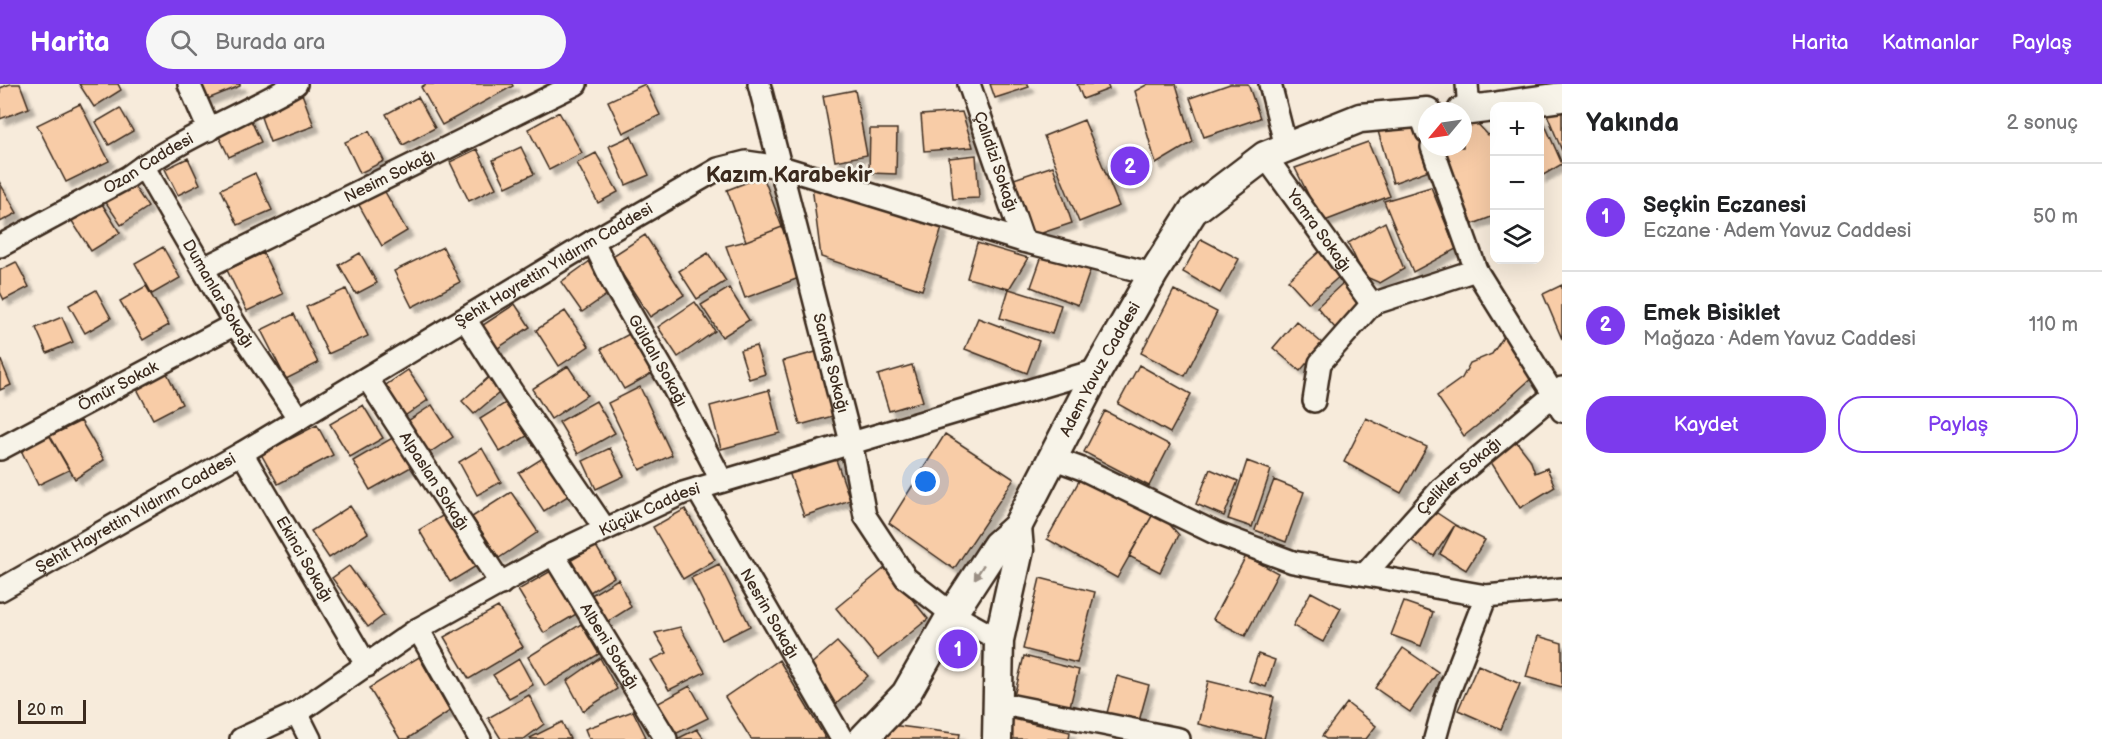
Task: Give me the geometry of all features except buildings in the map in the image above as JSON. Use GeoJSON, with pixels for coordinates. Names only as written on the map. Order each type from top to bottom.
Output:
{"type":"FeatureCollection","features":[{"type":"Feature","properties":{"kind":"main road"},"geometry":{"type":"LineString","coordinates":[[1478,104],[1562,98]]}},
{"type":"Feature","properties":{"kind":"main road","name":"Adem Yavuz Caddesi"},"geometry":{"type":"LineString","coordinates":[[863,739],[906,694],[952,614],[997,545],[1017,527],[1098,370],[1153,274],[1193,211],[1275,152],[1360,118],[1418,119]]}},
{"type":"Feature","properties":{"kind":"main road"},"geometry":{"type":"LineString","coordinates":[[997,739],[999,640],[1019,550],[1017,527]]}},
{"type":"Feature","properties":{"kind":"street"},"geometry":{"type":"LineString","coordinates":[[189,84],[209,130]]}},
{"type":"Feature","properties":{"kind":"street","name":"Ozan Caddesi"},"geometry":{"type":"LineString","coordinates":[[0,246],[296,84]]}},
{"type":"Feature","properties":{"kind":"street","name":"Nesim Sokağı"},"geometry":{"type":"LineString","coordinates":[[204,268],[576,84]]}},
{"type":"Feature","properties":{"kind":"street","name":"Sarıtaş Sokağı"},"geometry":{"type":"LineString","coordinates":[[759,84],[851,442],[865,516],[906,578],[952,614],[999,640]]}},
{"type":"Feature","properties":{"kind":"street","name":"Çalıdizi Sokağı"},"geometry":{"type":"LineString","coordinates":[[969,84],[1023,241]]}},
{"type":"Feature","properties":{"kind":"street"},"geometry":{"type":"LineString","coordinates":[[1270,84],[1275,152]]}},
{"type":"Feature","properties":{"kind":"street","name":"Yomra Sokağı"},"geometry":{"type":"LineString","coordinates":[[1275,152],[1372,304]]}},
{"type":"Feature","properties":{"kind":"street"},"geometry":{"type":"LineString","coordinates":[[1435,156],[1476,270],[1559,398]]}},
{"type":"Feature","properties":{"kind":"street","name":"Şehit Hayrettin Yıldırım Caddesi"},"geometry":{"type":"LineString","coordinates":[[0,590],[242,453],[593,241],[718,170],[746,162],[781,167],[1023,241],[1153,274]]}},
{"type":"Feature","properties":{"kind":"street","name":"Dumanlar Sokağı"},"geometry":{"type":"LineString","coordinates":[[143,166],[235,324],[299,419]]}},
{"type":"Feature","properties":{"kind":"street","name":"Güldalı Sokağı"},"geometry":{"type":"LineString","coordinates":[[593,241],[614,285],[673,387],[722,481]]}},
{"type":"Feature","properties":{"kind":"street"},"geometry":{"type":"LineString","coordinates":[[1314,401],[1320,363],[1372,304],[1476,270]]}},
{"type":"Feature","properties":{"kind":"street"},"geometry":{"type":"LineString","coordinates":[[465,319],[512,393],[605,529]]}},
{"type":"Feature","properties":{"kind":"street","name":"Ömür Sokak"},"geometry":{"type":"LineString","coordinates":[[0,449],[235,324]]}},
{"type":"Feature","properties":{"kind":"street","name":"Küçük Caddesi"},"geometry":{"type":"LineString","coordinates":[[241,739],[297,713],[418,629],[553,554],[683,493],[1098,370]]}},
{"type":"Feature","properties":{"kind":"street","name":"Alpaslan Sokağı"},"geometry":{"type":"LineString","coordinates":[[367,378],[501,584]]}},
{"type":"Feature","properties":{"kind":"street","name":"Çelikler Sokağı"},"geometry":{"type":"LineString","coordinates":[[1365,574],[1441,489],[1559,398]]}},
{"type":"Feature","properties":{"kind":"street","name":"Ekinci Sokağı"},"geometry":{"type":"LineString","coordinates":[[242,453],[367,666]]}},
{"type":"Feature","properties":{"kind":"street"},"geometry":{"type":"LineString","coordinates":[[1052,458],[1085,470],[1215,533],[1293,562],[1486,596],[1562,589]]}},
{"type":"Feature","properties":{"kind":"street","name":"Nesrin Sokağı"},"geometry":{"type":"LineString","coordinates":[[697,489],[842,739]]}},
{"type":"Feature","properties":{"kind":"street","name":"Albeni Sokağı"},"geometry":{"type":"LineString","coordinates":[[553,554],[666,739]]}},
{"type":"Feature","properties":{"kind":"street"},"geometry":{"type":"LineString","coordinates":[[1435,739],[1446,699],[1486,596]]}},
{"type":"Feature","properties":{"kind":"street"},"geometry":{"type":"LineString","coordinates":[[418,629],[480,739]]}},
{"type":"Feature","properties":{"kind":"street"},"geometry":{"type":"LineString","coordinates":[[999,703],[1179,739]]}},
{"type":"Feature","properties":{"kind":"street"},"geometry":{"type":"LineString","coordinates":[[297,713],[310,739]]}},
{"type":"Feature","properties":{"kind":"place","name":"Emek Bisiklet"},"geometry":{"type":"Point","coordinates":[1130,166]}},
{"type":"Feature","properties":{"kind":"place","name":"Seçkin Eczanesi"},"geometry":{"type":"Point","coordinates":[958,649]}},
{"type":"Feature","properties":{"kind":"district","name":"Kazım Karabekir"},"geometry":{"type":"Point","coordinates":[789,175]}}]}
